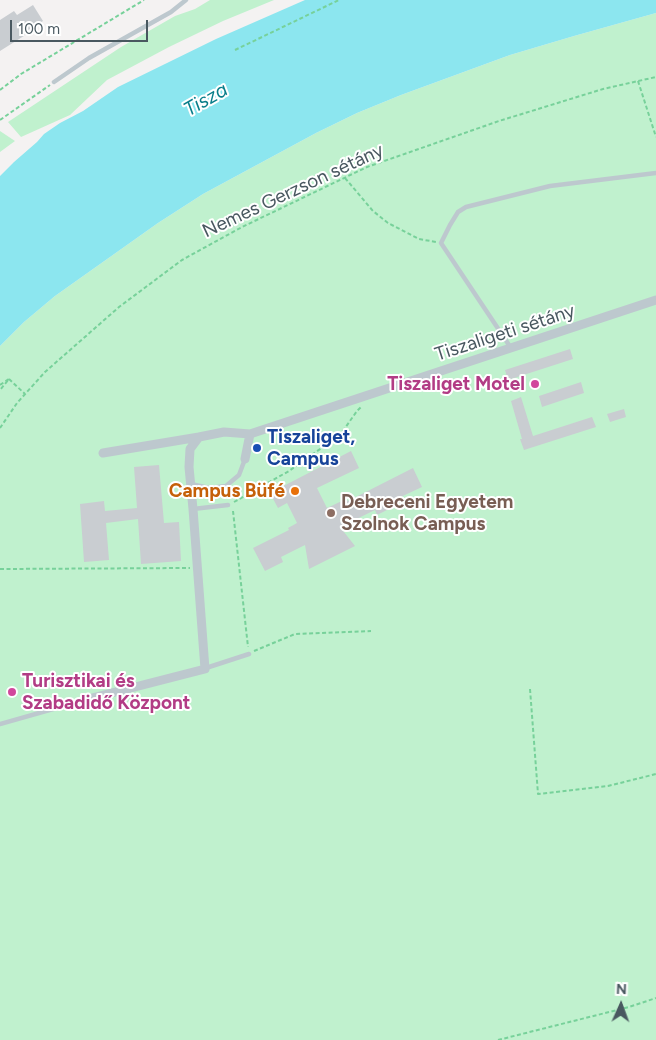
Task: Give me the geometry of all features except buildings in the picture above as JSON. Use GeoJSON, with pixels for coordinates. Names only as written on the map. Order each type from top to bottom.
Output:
{"type":"FeatureCollection","features":[{"type":"Feature","properties":{"kind":"street","name":"Tiszaligeti sétány"},"geometry":{"type":"LineString","coordinates":[[103,453],[224,432],[250,434],[656,300]]}},
{"type":"Feature","properties":{"kind":"street"},"geometry":{"type":"LineString","coordinates":[[245,459],[250,434]]}},
{"type":"Feature","properties":{"kind":"street"},"geometry":{"type":"LineString","coordinates":[[92,698],[204,669],[189,467],[190,449],[199,437]]}},
{"type":"Feature","properties":{"kind":"lane"},"geometry":{"type":"LineString","coordinates":[[54,82],[89,58],[171,12],[186,0]]}},
{"type":"Feature","properties":{"kind":"lane"},"geometry":{"type":"LineString","coordinates":[[511,348],[441,243],[458,212],[466,207],[550,186],[656,174]]}},
{"type":"Feature","properties":{"kind":"lane"},"geometry":{"type":"LineString","coordinates":[[191,484],[209,488],[226,486],[239,475],[245,459]]}},
{"type":"Feature","properties":{"kind":"lane"},"geometry":{"type":"LineString","coordinates":[[193,508],[228,505]]}},
{"type":"Feature","properties":{"kind":"lane"},"geometry":{"type":"LineString","coordinates":[[204,669],[249,654]]}},
{"type":"Feature","properties":{"kind":"lane"},"geometry":{"type":"LineString","coordinates":[[0,724],[92,698]]}},
{"type":"Feature","properties":{"kind":"path"},"geometry":{"type":"LineString","coordinates":[[0,90],[21,74],[144,0]]}},
{"type":"Feature","properties":{"kind":"path"},"geometry":{"type":"LineString","coordinates":[[235,50],[337,0]]}},
{"type":"Feature","properties":{"kind":"path","name":"Nemes Gerzson sétány"},"geometry":{"type":"LineString","coordinates":[[0,428],[17,403],[46,372],[119,308],[182,260],[242,227],[367,168],[499,121],[603,88],[656,77]]}},
{"type":"Feature","properties":{"kind":"path"},"geometry":{"type":"LineString","coordinates":[[638,81],[656,137]]}},
{"type":"Feature","properties":{"kind":"path"},"geometry":{"type":"LineString","coordinates":[[0,120],[54,82]]}},
{"type":"Feature","properties":{"kind":"path"},"geometry":{"type":"LineString","coordinates":[[345,178],[373,212],[388,223],[419,239],[441,243]]}},
{"type":"Feature","properties":{"kind":"path"},"geometry":{"type":"LineString","coordinates":[[9,379],[25,394]]}},
{"type":"Feature","properties":{"kind":"path"},"geometry":{"type":"LineString","coordinates":[[0,385],[9,379]]}},
{"type":"Feature","properties":{"kind":"path"},"geometry":{"type":"LineString","coordinates":[[0,390],[9,379]]}},
{"type":"Feature","properties":{"kind":"path"},"geometry":{"type":"LineString","coordinates":[[363,406],[357,411],[340,435],[289,471],[232,503],[249,654],[295,634],[371,631]]}},
{"type":"Feature","properties":{"kind":"path"},"geometry":{"type":"LineString","coordinates":[[0,569],[198,568]]}},
{"type":"Feature","properties":{"kind":"path"},"geometry":{"type":"LineString","coordinates":[[530,689],[538,794],[608,786],[656,774]]}},
{"type":"Feature","properties":{"kind":"path"},"geometry":{"type":"LineString","coordinates":[[498,1040],[629,1007],[656,998]]}},
{"type":"Feature","properties":{"kind":"green space"},"geometry":{"type":"Polygon","coordinates":[[[210,0],[274,0],[223,21],[107,80],[70,115],[21,137],[8,122],[121,47],[175,16],[195,9],[210,0]]]}},
{"type":"Feature","properties":{"kind":"green space"},"geometry":{"type":"Polygon","coordinates":[[[656,13],[656,1040],[0,1040],[0,346],[24,322],[55,296],[158,223],[203,194],[316,133],[357,113],[401,95],[510,55],[656,13]]]}},
{"type":"Feature","properties":{"kind":"green space"},"geometry":{"type":"Polygon","coordinates":[[[0,131],[15,141],[0,152],[0,131]]]}},
{"type":"Feature","properties":{"kind":"water","name":"Tisza"},"geometry":{"type":"Polygon","coordinates":[[[305,0],[656,0],[656,13],[510,55],[401,95],[357,113],[316,133],[203,194],[158,223],[55,296],[24,322],[0,346],[0,176],[44,134],[118,87],[216,39],[305,0]]]}},
{"type":"Feature","properties":{"kind":"place","name":"Tiszaliget Motel"},"geometry":{"type":"Point","coordinates":[535,384]}},
{"type":"Feature","properties":{"kind":"place","name":"Tiszaliget, Campus"},"geometry":{"type":"Point","coordinates":[257,448]}},
{"type":"Feature","properties":{"kind":"place","name":"Campus Büfé"},"geometry":{"type":"Point","coordinates":[295,491]}},
{"type":"Feature","properties":{"kind":"place","name":"Debreceni Egyetem Szolnok Campus"},"geometry":{"type":"Point","coordinates":[331,513]}},
{"type":"Feature","properties":{"kind":"place","name":"Turisztikai és Szabadidő Központ"},"geometry":{"type":"Point","coordinates":[12,692]}}]}
